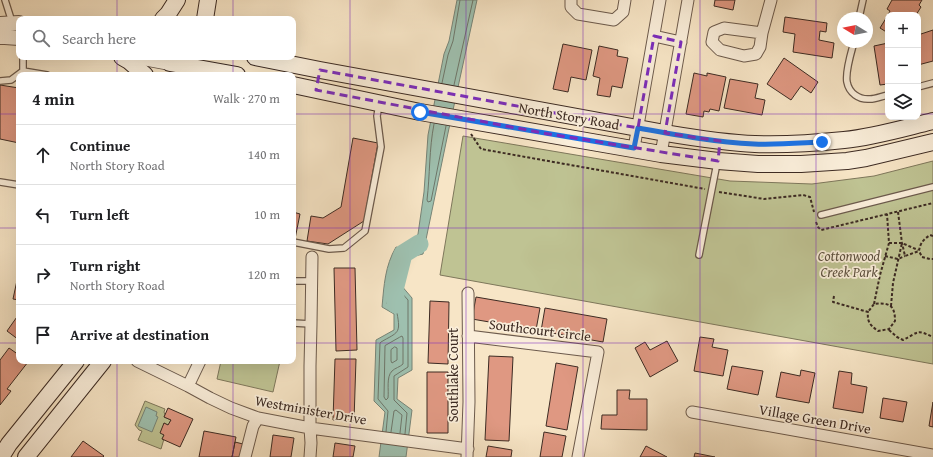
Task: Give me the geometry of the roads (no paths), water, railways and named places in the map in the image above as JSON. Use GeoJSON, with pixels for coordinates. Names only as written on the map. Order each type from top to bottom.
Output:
{"type":"FeatureCollection","features":[{"type":"Feature","properties":{"kind":"main road"},"geometry":{"type":"LineString","coordinates":[[166,16],[177,0]]}},
{"type":"Feature","properties":{"kind":"main road"},"geometry":{"type":"LineString","coordinates":[[179,16],[182,0]]}},
{"type":"Feature","properties":{"kind":"main road"},"geometry":{"type":"LineString","coordinates":[[205,16],[208,0]]}},
{"type":"Feature","properties":{"kind":"main road"},"geometry":{"type":"LineString","coordinates":[[127,60],[142,72]]}},
{"type":"Feature","properties":{"kind":"main road","name":"North Story Road"},"geometry":{"type":"LineString","coordinates":[[269,60],[665,133],[720,141],[756,144],[787,144],[845,140],[933,121]]}},
{"type":"Feature","properties":{"kind":"main road"},"geometry":{"type":"LineString","coordinates":[[170,65],[197,66],[224,72]]}},
{"type":"Feature","properties":{"kind":"main road"},"geometry":{"type":"LineString","coordinates":[[316,90],[320,70]]}},
{"type":"Feature","properties":{"kind":"main road","name":"North Story Road"},"geometry":{"type":"LineString","coordinates":[[296,86],[420,112],[634,148],[661,154],[718,161],[765,164],[801,164],[847,161],[933,142]]}},
{"type":"Feature","properties":{"kind":"main road"},"geometry":{"type":"LineString","coordinates":[[718,161],[720,141]]}},
{"type":"Feature","properties":{"kind":"main road"},"geometry":{"type":"LineString","coordinates":[[6,454],[47,396],[74,364]]}},
{"type":"Feature","properties":{"kind":"main road"},"geometry":{"type":"LineString","coordinates":[[26,457],[101,364]]}},
{"type":"Feature","properties":{"kind":"street"},"geometry":{"type":"LineString","coordinates":[[571,0],[571,7],[578,14],[614,20],[623,12],[625,0]]}},
{"type":"Feature","properties":{"kind":"street"},"geometry":{"type":"LineString","coordinates":[[634,148],[660,0]]}},
{"type":"Feature","properties":{"kind":"street"},"geometry":{"type":"LineString","coordinates":[[661,154],[688,0]]}},
{"type":"Feature","properties":{"kind":"street"},"geometry":{"type":"LineString","coordinates":[[762,33],[771,0]]}},
{"type":"Feature","properties":{"kind":"street"},"geometry":{"type":"LineString","coordinates":[[654,36],[680,42]]}},
{"type":"Feature","properties":{"kind":"street"},"geometry":{"type":"LineString","coordinates":[[0,37],[16,38]]}},
{"type":"Feature","properties":{"kind":"street"},"geometry":{"type":"LineString","coordinates":[[150,60],[170,65]]}},
{"type":"Feature","properties":{"kind":"street"},"geometry":{"type":"LineString","coordinates":[[310,457],[312,257]]}},
{"type":"Feature","properties":{"kind":"street","name":"Southlake Court"},"geometry":{"type":"LineString","coordinates":[[467,453],[469,402],[468,293]]}},
{"type":"Feature","properties":{"kind":"street","name":"Southcourt Circle"},"geometry":{"type":"LineString","coordinates":[[468,336],[598,352],[578,457]]}},
{"type":"Feature","properties":{"kind":"street","name":"Westminister Drive"},"geometry":{"type":"LineString","coordinates":[[142,364],[231,408],[258,418],[310,428],[418,442],[467,453]]}},
{"type":"Feature","properties":{"kind":"street"},"geometry":{"type":"LineString","coordinates":[[188,386],[199,364]]}},
{"type":"Feature","properties":{"kind":"street","name":"Village Green Drive"},"geometry":{"type":"LineString","coordinates":[[692,412],[933,455]]}},
{"type":"Feature","properties":{"kind":"street"},"geometry":{"type":"LineString","coordinates":[[245,457],[253,426],[258,418]]}},
{"type":"Feature","properties":{"kind":"lane"},"geometry":{"type":"LineString","coordinates":[[5,0],[10,23]]}},
{"type":"Feature","properties":{"kind":"lane"},"geometry":{"type":"LineString","coordinates":[[860,12],[863,0]]}},
{"type":"Feature","properties":{"kind":"lane"},"geometry":{"type":"LineString","coordinates":[[853,48],[847,82],[852,93],[860,98],[870,100],[885,96]]}},
{"type":"Feature","properties":{"kind":"lane"},"geometry":{"type":"LineString","coordinates":[[23,60],[24,71],[30,72]]}},
{"type":"Feature","properties":{"kind":"lane"},"geometry":{"type":"LineString","coordinates":[[0,81],[11,80],[16,77]]}},
{"type":"Feature","properties":{"kind":"lane"},"geometry":{"type":"LineString","coordinates":[[921,86],[933,83]]}},
{"type":"Feature","properties":{"kind":"lane"},"geometry":{"type":"LineString","coordinates":[[296,243],[330,249],[344,248],[365,231],[381,147],[377,116],[379,103]]}},
{"type":"Feature","properties":{"kind":"lane"},"geometry":{"type":"LineString","coordinates":[[699,255],[718,161]]}},
{"type":"Feature","properties":{"kind":"lane"},"geometry":{"type":"LineString","coordinates":[[0,182],[16,185]]}},
{"type":"Feature","properties":{"kind":"lane"},"geometry":{"type":"LineString","coordinates":[[818,218],[933,187]]}},
{"type":"Feature","properties":{"kind":"lane"},"geometry":{"type":"LineString","coordinates":[[296,281],[312,281]]}},
{"type":"Feature","properties":{"kind":"lane"},"geometry":{"type":"LineString","coordinates":[[296,323],[311,324]]}},
{"type":"Feature","properties":{"kind":"water"},"geometry":{"type":"Polygon","coordinates":[[[457,0],[477,0],[423,254],[406,258],[394,264],[395,278],[412,298],[412,370],[398,378],[397,399],[412,410],[406,457],[379,457],[385,412],[374,401],[376,340],[394,330],[394,314],[382,307],[383,291],[389,261],[396,247],[407,249],[414,244],[418,234],[424,192],[428,135],[444,54],[449,41],[457,0]]]}},
{"type":"Feature","properties":{"kind":"water"},"geometry":{"type":"Polygon","coordinates":[[[146,407],[157,412],[156,416],[158,417],[152,432],[138,426],[146,407]]]}},
{"type":"Feature","properties":{"kind":"waterway"},"geometry":{"type":"LineString","coordinates":[[396,304],[394,290],[403,254],[419,244]]}},
{"type":"Feature","properties":{"kind":"park label","name":"Cottonwood Creek Park"},"geometry":{"type":"Point","coordinates":[849,264]}}]}
